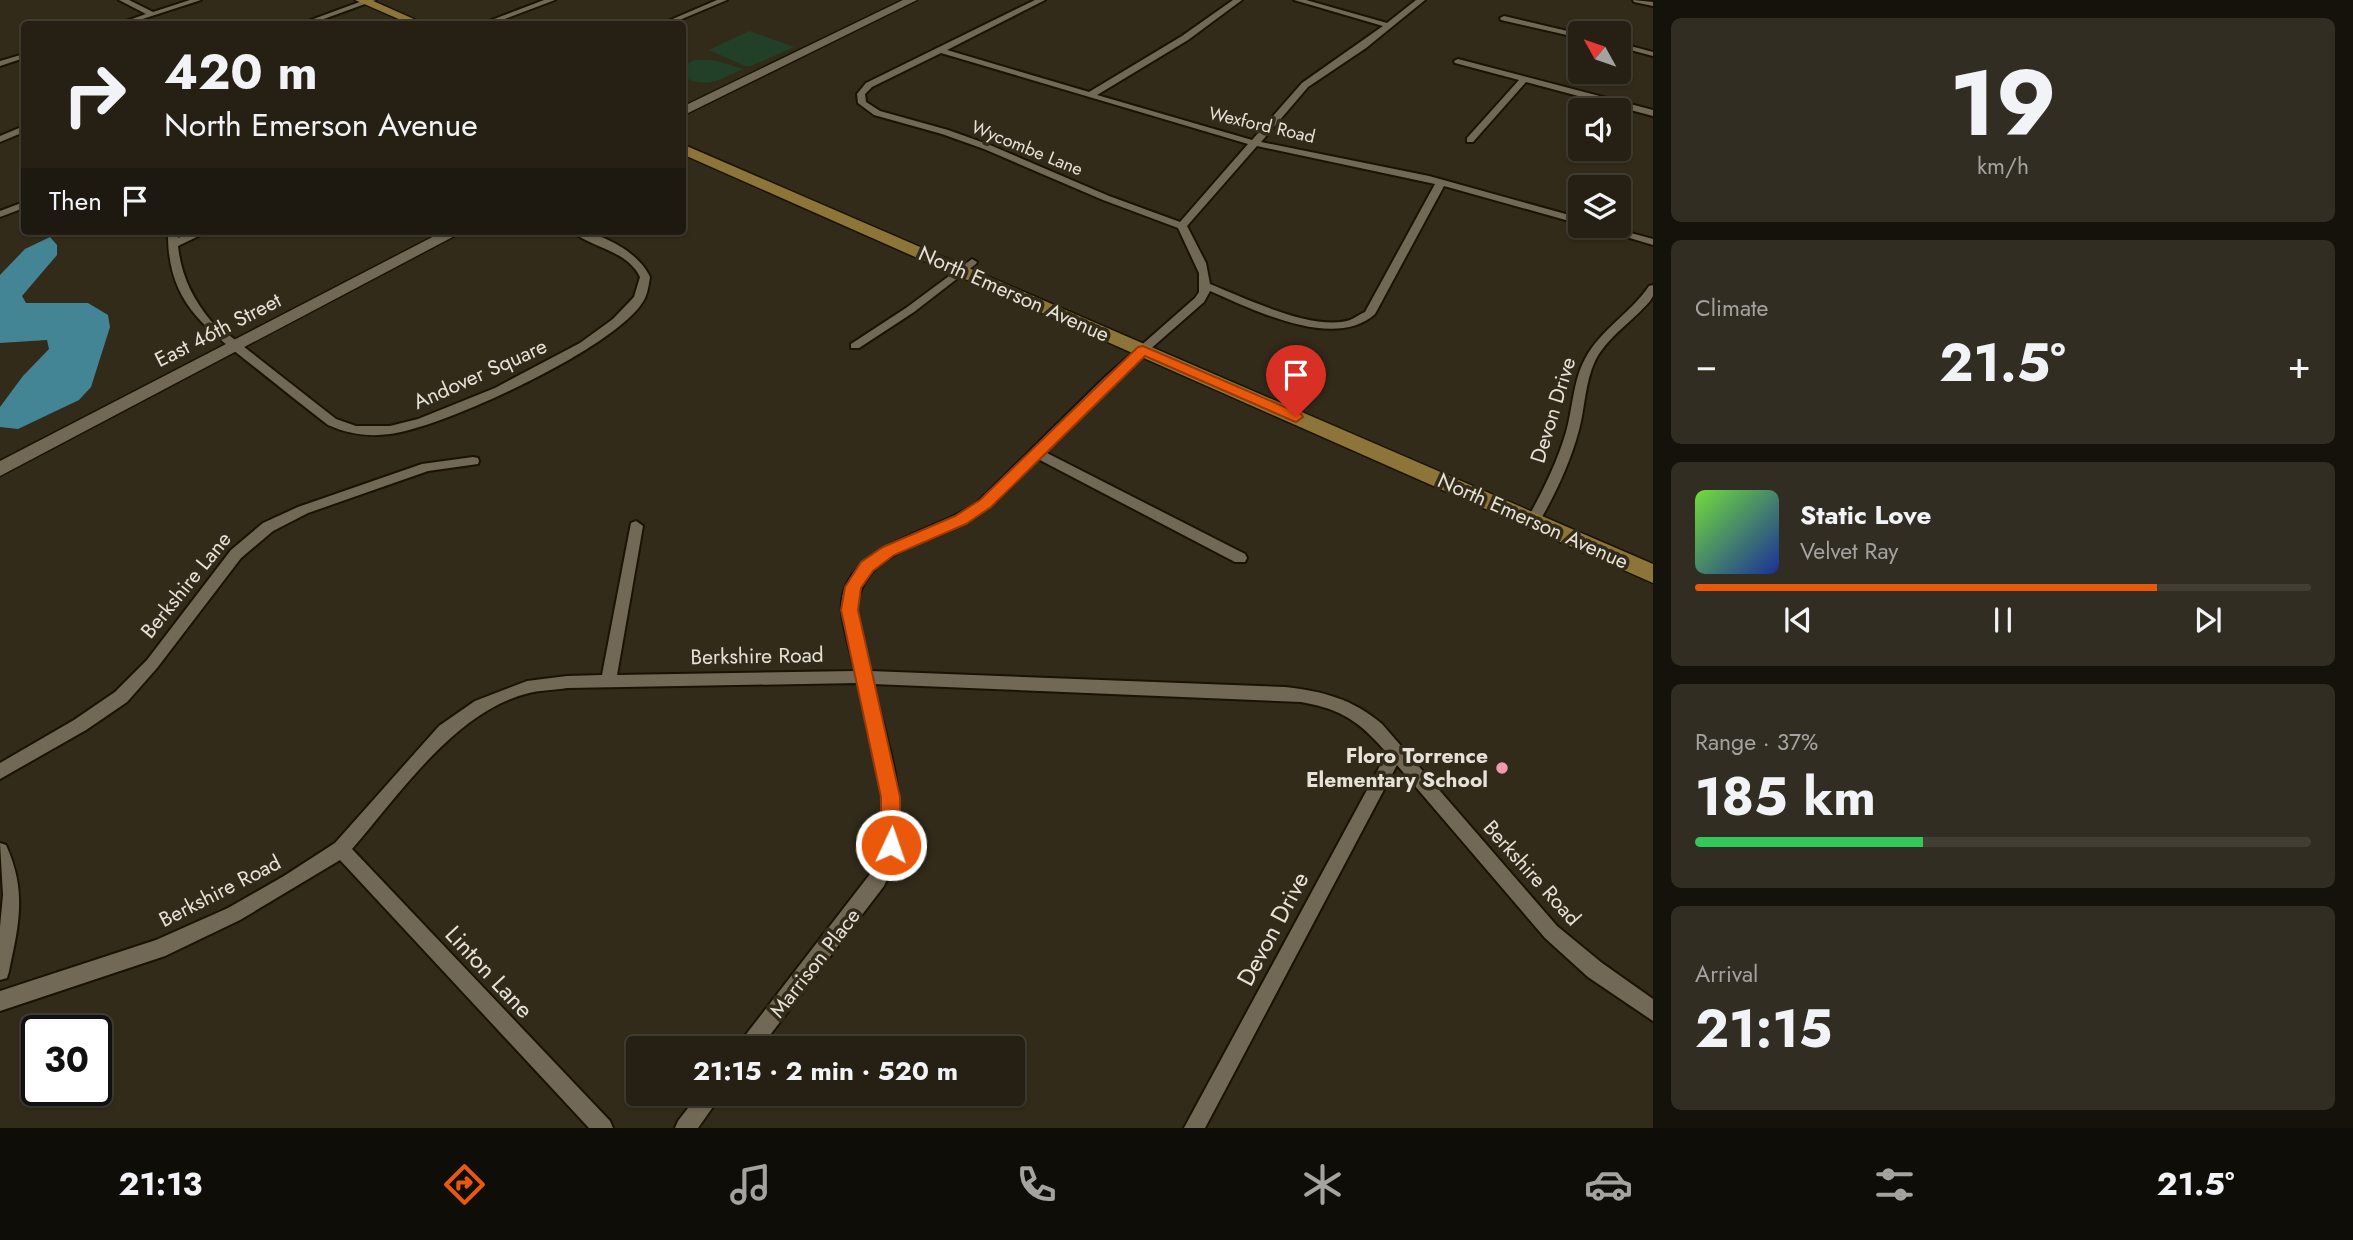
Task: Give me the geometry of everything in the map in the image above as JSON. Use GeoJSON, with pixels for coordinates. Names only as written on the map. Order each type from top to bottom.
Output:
{"type":"FeatureCollection","features":[{"type":"Feature","properties":{"kind":"main road"},"geometry":{"type":"LineString","coordinates":[[342,0],[363,2],[411,21]]}},
{"type":"Feature","properties":{"kind":"main road"},"geometry":{"type":"LineString","coordinates":[[686,118],[793,59],[912,0]]}},
{"type":"Feature","properties":{"kind":"main road"},"geometry":{"type":"LineString","coordinates":[[363,2],[393,21]]}},
{"type":"Feature","properties":{"kind":"main road"},"geometry":{"type":"LineString","coordinates":[[686,110],[793,59]]}},
{"type":"Feature","properties":{"kind":"main road","name":"North Emerson Avenue"},"geometry":{"type":"LineString","coordinates":[[686,140],[967,267],[1536,514],[1653,557]]}},
{"type":"Feature","properties":{"kind":"main road","name":"North Emerson Avenue"},"geometry":{"type":"LineString","coordinates":[[686,150],[967,267]]}},
{"type":"Feature","properties":{"kind":"main road","name":"East 46th Street"},"geometry":{"type":"LineString","coordinates":[[0,469],[448,235]]}},
{"type":"Feature","properties":{"kind":"main road","name":"North Emerson Avenue"},"geometry":{"type":"LineString","coordinates":[[1536,514],[1653,574]]}},
{"type":"Feature","properties":{"kind":"street"},"geometry":{"type":"LineString","coordinates":[[123,0],[152,14]]}},
{"type":"Feature","properties":{"kind":"street"},"geometry":{"type":"LineString","coordinates":[[130,21],[197,0]]}},
{"type":"Feature","properties":{"kind":"street"},"geometry":{"type":"LineString","coordinates":[[493,21],[551,0]]}},
{"type":"Feature","properties":{"kind":"street"},"geometry":{"type":"LineString","coordinates":[[672,21],[723,0]]}},
{"type":"Feature","properties":{"kind":"street"},"geometry":{"type":"LineString","coordinates":[[940,50],[1041,0]]}},
{"type":"Feature","properties":{"kind":"street"},"geometry":{"type":"LineString","coordinates":[[1089,96],[1175,44],[1238,0]]}},
{"type":"Feature","properties":{"kind":"street"},"geometry":{"type":"LineString","coordinates":[[1298,0],[1390,26]]}},
{"type":"Feature","properties":{"kind":"street"},"geometry":{"type":"LineString","coordinates":[[1421,0],[1390,26],[1305,85],[1182,226],[1205,275],[1206,286],[1308,323],[1334,326],[1359,322],[1369,314],[1441,182]]}},
{"type":"Feature","properties":{"kind":"street"},"geometry":{"type":"LineString","coordinates":[[1637,0],[1653,4]]}},
{"type":"Feature","properties":{"kind":"street"},"geometry":{"type":"LineString","coordinates":[[312,21],[363,2]]}},
{"type":"Feature","properties":{"kind":"street"},"geometry":{"type":"LineString","coordinates":[[1504,18],[1568,33]]}},
{"type":"Feature","properties":{"kind":"street"},"geometry":{"type":"LineString","coordinates":[[1631,49],[1653,54]]}},
{"type":"Feature","properties":{"kind":"street","name":"Wexford Road"},"geometry":{"type":"LineString","coordinates":[[940,50],[1254,143],[1441,182],[1568,218]]}},
{"type":"Feature","properties":{"kind":"street","name":"Wycombe Lane"},"geometry":{"type":"LineString","coordinates":[[940,50],[869,85],[861,92],[861,101],[877,113],[987,147],[1106,198],[1182,226]]}},
{"type":"Feature","properties":{"kind":"street"},"geometry":{"type":"LineString","coordinates":[[2,61],[21,57]]}},
{"type":"Feature","properties":{"kind":"street"},"geometry":{"type":"LineString","coordinates":[[1458,61],[1653,113]]}},
{"type":"Feature","properties":{"kind":"street"},"geometry":{"type":"LineString","coordinates":[[1470,141],[1524,79]]}},
{"type":"Feature","properties":{"kind":"street"},"geometry":{"type":"LineString","coordinates":[[0,139],[21,130]]}},
{"type":"Feature","properties":{"kind":"street"},"geometry":{"type":"LineString","coordinates":[[0,214],[21,206]]}},
{"type":"Feature","properties":{"kind":"street","name":"Andover Square"},"geometry":{"type":"LineString","coordinates":[[173,235],[177,273],[187,297],[207,323],[339,425],[372,432],[412,425],[487,397],[552,365],[603,332],[639,299],[646,284],[640,267],[629,257],[584,235]]}},
{"type":"Feature","properties":{"kind":"street"},"geometry":{"type":"LineString","coordinates":[[173,244],[194,235]]}},
{"type":"Feature","properties":{"kind":"street"},"geometry":{"type":"LineString","coordinates":[[1631,236],[1653,242]]}},
{"type":"Feature","properties":{"kind":"street"},"geometry":{"type":"LineString","coordinates":[[855,346],[902,316],[967,267]]}},
{"type":"Feature","properties":{"kind":"street","name":"Marrison Place"},"geometry":{"type":"LineString","coordinates":[[757,1036],[870,893],[885,867],[892,838],[892,810],[849,610],[853,587],[861,574],[888,551],[974,512],[1200,300],[1206,286]]}},
{"type":"Feature","properties":{"kind":"street","name":"Devon Drive"},"geometry":{"type":"LineString","coordinates":[[1536,514],[1564,456],[1573,429],[1580,384],[1591,359],[1608,337],[1636,313],[1653,288]]}},
{"type":"Feature","properties":{"kind":"street"},"geometry":{"type":"LineString","coordinates":[[1037,453],[1240,558]]}},
{"type":"Feature","properties":{"kind":"street","name":"Berkshire Lane"},"geometry":{"type":"LineString","coordinates":[[0,772],[80,725],[121,696],[152,664],[236,554],[268,527],[303,510],[427,467],[473,461]]}},
{"type":"Feature","properties":{"kind":"street"},"geometry":{"type":"LineString","coordinates":[[608,682],[636,526]]}},
{"type":"Feature","properties":{"kind":"street","name":"Berkshire Road"},"geometry":{"type":"LineString","coordinates":[[0,1001],[122,962],[192,934],[258,901],[341,849],[430,747],[474,710],[493,699],[527,687],[567,682],[863,677],[1308,695],[1338,702],[1359,714],[1396,752],[1551,932],[1595,970],[1653,1011]]}},
{"type":"Feature","properties":{"kind":"street","name":"Devon Drive"},"geometry":{"type":"LineString","coordinates":[[1194,1128],[1396,752]]}},
{"type":"Feature","properties":{"kind":"street","name":"Linton Lane"},"geometry":{"type":"LineString","coordinates":[[341,849],[603,1128]]}},
{"type":"Feature","properties":{"kind":"street"},"geometry":{"type":"LineString","coordinates":[[0,851],[10,874],[12,900],[0,971]]}},
{"type":"Feature","properties":{"kind":"street"},"geometry":{"type":"LineString","coordinates":[[685,1128],[702,1106]]}},
{"type":"Feature","properties":{"kind":"green space"},"geometry":{"type":"Polygon","coordinates":[[[749,31],[794,47],[751,66],[745,66],[709,50],[749,31]]]}},
{"type":"Feature","properties":{"kind":"green space"},"geometry":{"type":"Polygon","coordinates":[[[694,60],[714,60],[743,69],[707,83],[686,78],[686,64],[694,60]]]}},
{"type":"Feature","properties":{"kind":"water"},"geometry":{"type":"Polygon","coordinates":[[[50,237],[57,245],[57,255],[22,296],[26,303],[88,303],[108,315],[110,327],[91,387],[79,400],[18,429],[0,427],[0,407],[23,376],[49,349],[47,340],[0,343],[0,275],[25,249],[50,237]]]}},
{"type":"Feature","properties":{"kind":"place","name":"Floro Torrence Elementary School"},"geometry":{"type":"Point","coordinates":[1502,768]}},
{"type":"Feature","properties":{"kind":"route"},"geometry":{"type":"LineString","coordinates":[[891,845],[891,797],[849,610],[853,587],[867,566],[888,551],[961,520],[985,504],[1110,379],[1143,350],[1296,417]]}}]}
